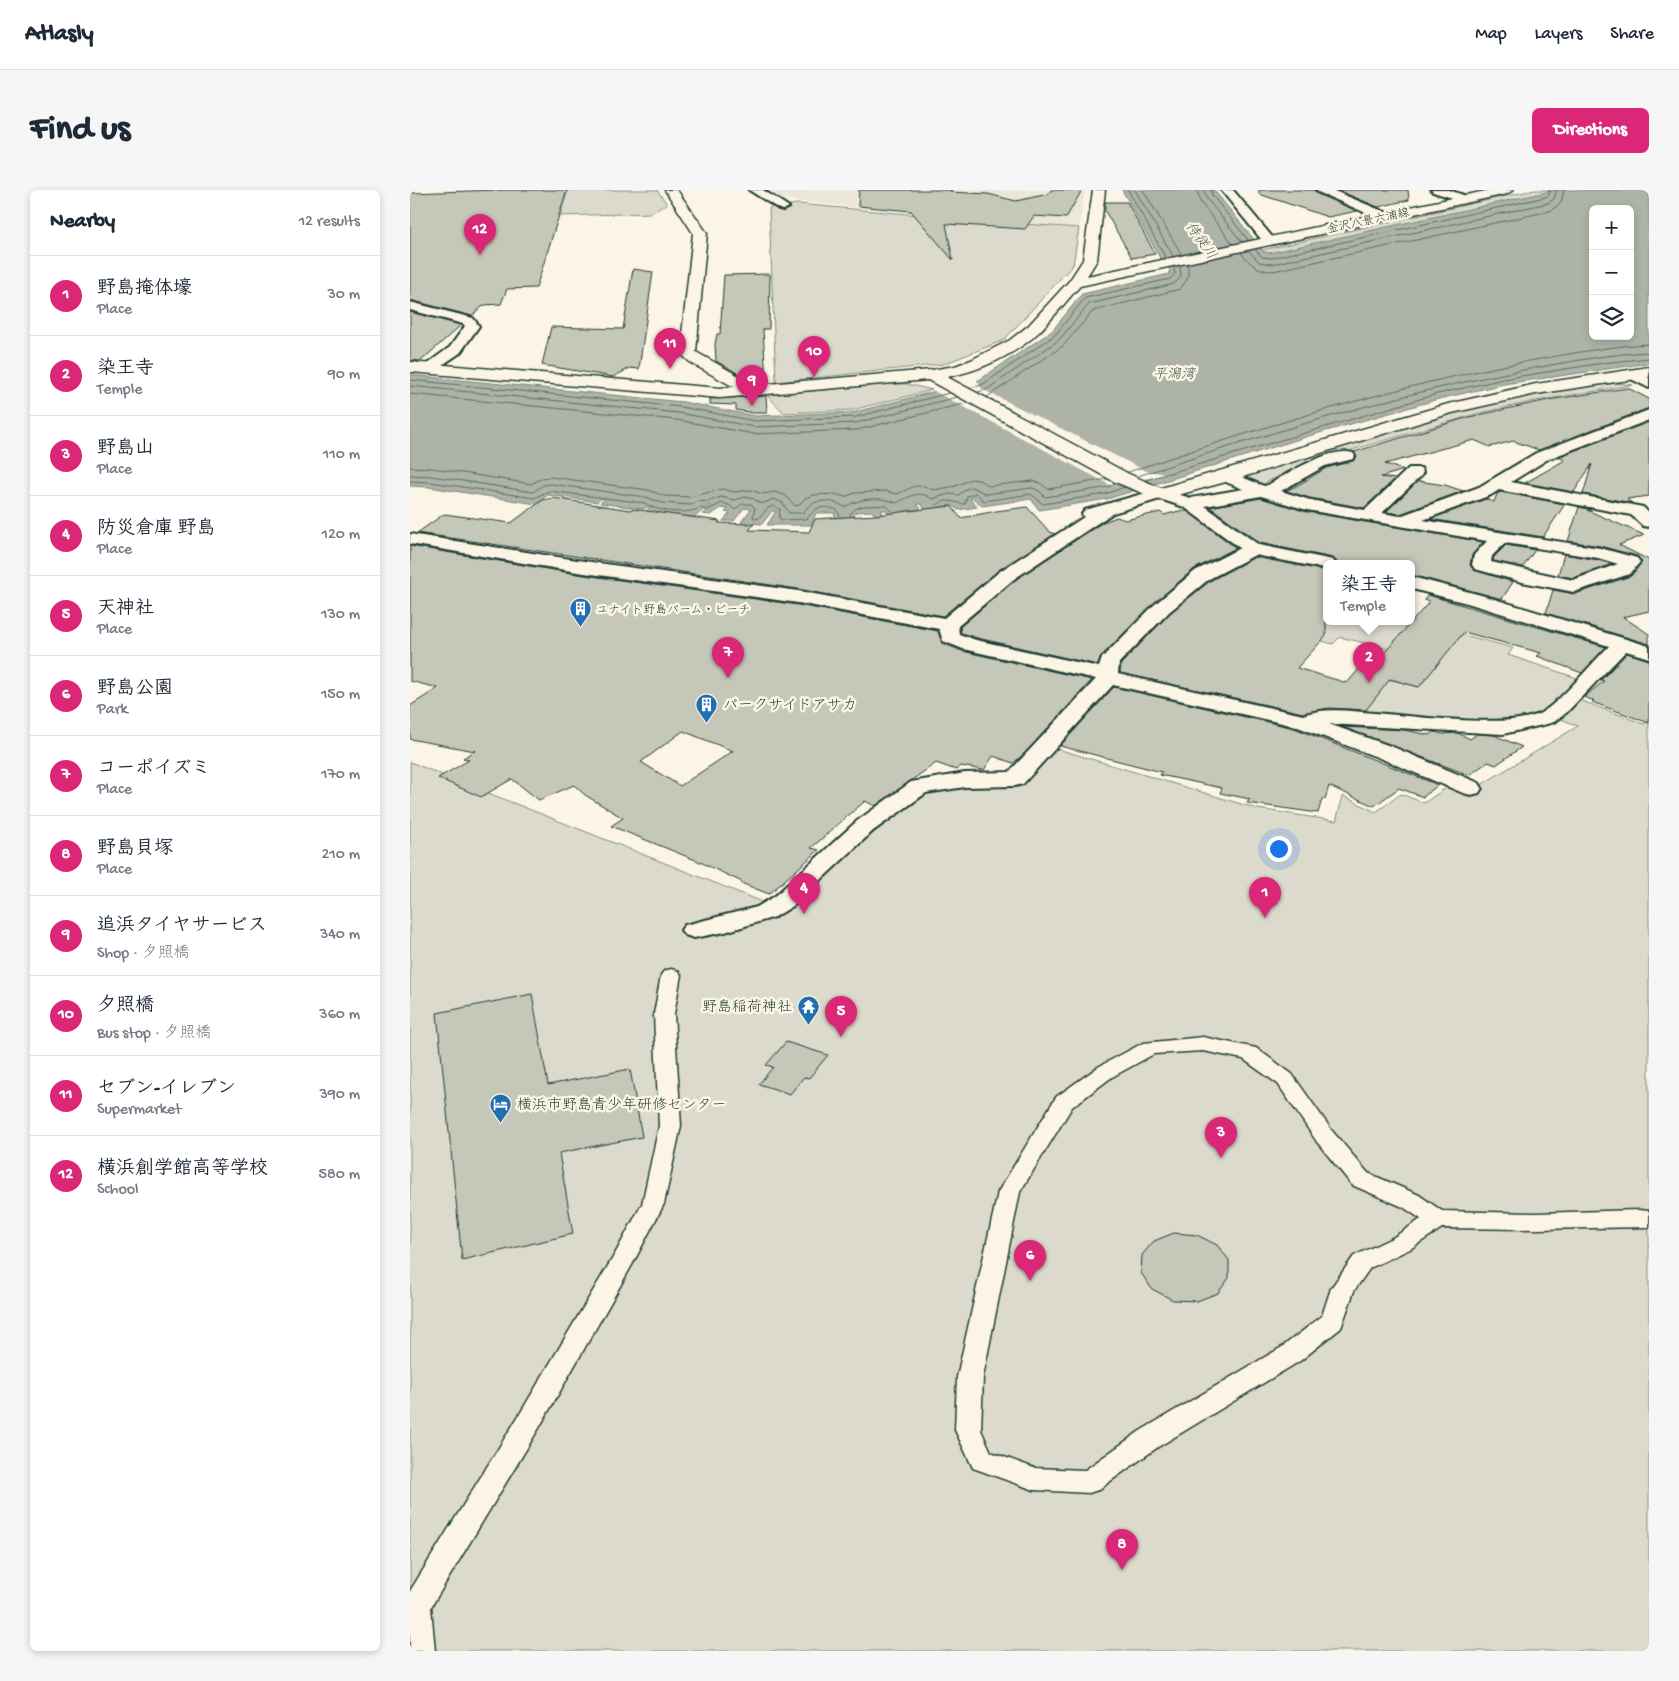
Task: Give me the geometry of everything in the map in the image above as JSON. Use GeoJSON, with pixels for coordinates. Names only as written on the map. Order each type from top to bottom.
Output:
{"type":"FeatureCollection","features":[{"type":"Feature","properties":{"kind":"street"},"geometry":{"type":"LineString","coordinates":[[670,190],[685,208],[700,234],[688,353],[697,360],[753,391]]}},
{"type":"Feature","properties":{"kind":"street"},"geometry":{"type":"LineString","coordinates":[[755,190],[783,206]]}},
{"type":"Feature","properties":{"kind":"street"},"geometry":{"type":"LineString","coordinates":[[410,367],[700,392],[753,391],[931,375],[959,370],[977,364],[1016,342],[1034,329],[1075,283],[1090,260],[1099,190]]}},
{"type":"Feature","properties":{"kind":"street"},"geometry":{"type":"LineString","coordinates":[[1227,190],[1264,242]]}},
{"type":"Feature","properties":{"kind":"street"},"geometry":{"type":"LineString","coordinates":[[1322,190],[1386,216]]}},
{"type":"Feature","properties":{"kind":"street"},"geometry":{"type":"LineString","coordinates":[[1437,190],[1465,199]]}},
{"type":"Feature","properties":{"kind":"street","name":"金沢八景六浦線"},"geometry":{"type":"LineString","coordinates":[[1075,283],[1507,190]]}},
{"type":"Feature","properties":{"kind":"street"},"geometry":{"type":"LineString","coordinates":[[410,306],[468,321],[472,326],[454,350],[427,369]]}},
{"type":"Feature","properties":{"kind":"street"},"geometry":{"type":"LineString","coordinates":[[1064,520],[1106,511],[1448,409],[1536,389],[1640,373],[1649,384]]}},
{"type":"Feature","properties":{"kind":"street"},"geometry":{"type":"LineString","coordinates":[[931,375],[1122,478],[1160,494],[1190,503],[1253,549],[1323,563]]}},
{"type":"Feature","properties":{"kind":"street"},"geometry":{"type":"LineString","coordinates":[[1402,522],[1485,491],[1549,453],[1649,415]]}},
{"type":"Feature","properties":{"kind":"street"},"geometry":{"type":"LineString","coordinates":[[1190,503],[1273,489],[1319,463],[1347,456]]}},
{"type":"Feature","properties":{"kind":"street"},"geometry":{"type":"LineString","coordinates":[[1370,515],[1415,472]]}},
{"type":"Feature","properties":{"kind":"street"},"geometry":{"type":"LineString","coordinates":[[1227,476],[1262,491],[1307,505],[1600,553],[1631,562],[1622,570],[1574,586],[1522,576],[1481,565],[1483,555],[1500,538]]}},
{"type":"Feature","properties":{"kind":"street"},"geometry":{"type":"LineString","coordinates":[[1495,484],[1645,514]]}},
{"type":"Feature","properties":{"kind":"street"},"geometry":{"type":"LineString","coordinates":[[948,625],[1007,575],[1106,511]]}},
{"type":"Feature","properties":{"kind":"street"},"geometry":{"type":"LineString","coordinates":[[410,539],[577,566],[798,597],[948,625]]}},
{"type":"Feature","properties":{"kind":"street"},"geometry":{"type":"LineString","coordinates":[[694,930],[725,924],[766,912],[784,901],[865,826],[919,788],[965,780],[1015,779],[1108,676],[1109,662],[1162,608],[1202,575],[1253,549]]}},
{"type":"Feature","properties":{"kind":"street"},"geometry":{"type":"LineString","coordinates":[[1415,584],[1474,599],[1649,652]]}},
{"type":"Feature","properties":{"kind":"street"},"geometry":{"type":"LineString","coordinates":[[948,625],[950,637],[970,645],[1301,720],[1471,788]]}},
{"type":"Feature","properties":{"kind":"street"},"geometry":{"type":"LineString","coordinates":[[1301,720],[1340,718],[1503,728],[1523,724],[1547,718],[1559,709],[1622,644]]}},
{"type":"Feature","properties":{"kind":"street"},"geometry":{"type":"LineString","coordinates":[[421,1651],[417,1605],[525,1428],[624,1259],[652,1204],[670,1126],[664,1014],[672,975]]}},
{"type":"Feature","properties":{"kind":"street"},"geometry":{"type":"LineString","coordinates":[[1438,1219],[1402,1243],[1362,1262],[1343,1288],[1332,1321],[1291,1354],[1149,1439],[1089,1482],[1034,1479],[982,1460],[968,1430],[970,1377],[1009,1192],[1064,1102],[1105,1072],[1150,1048],[1203,1044],[1249,1053],[1285,1079],[1326,1137],[1360,1179],[1411,1201],[1438,1219],[1534,1221],[1639,1218],[1649,1220]]}},
{"type":"Feature","properties":{"kind":"shaded area"},"geometry":{"type":"Polygon","coordinates":[[[568,190],[657,190],[667,204],[651,213],[560,216],[568,190]]]}},
{"type":"Feature","properties":{"kind":"shaded area"},"geometry":{"type":"Polygon","coordinates":[[[769,190],[1085,190],[1079,227],[996,222],[784,200],[769,190]]]}},
{"type":"Feature","properties":{"kind":"shaded area"},"geometry":{"type":"Polygon","coordinates":[[[1534,190],[1562,190],[1272,254],[1265,253],[1262,250],[1534,190]]]}},
{"type":"Feature","properties":{"kind":"shaded area"},"geometry":{"type":"Polygon","coordinates":[[[798,204],[1079,228],[1073,265],[1004,340],[944,364],[776,382],[769,208],[798,204]]]}},
{"type":"Feature","properties":{"kind":"shaded area"},"geometry":{"type":"Polygon","coordinates":[[[1606,382],[1633,385],[1535,401],[1476,414],[1300,465],[1263,484],[1244,476],[1437,417],[1519,397],[1606,382]]]}},
{"type":"Feature","properties":{"kind":"shaded area"},"geometry":{"type":"Polygon","coordinates":[[[907,384],[932,390],[852,410],[784,413],[767,395],[907,384]]]}},
{"type":"Feature","properties":{"kind":"shaded area"},"geometry":{"type":"Polygon","coordinates":[[[1313,604],[1323,606],[1323,625],[1415,625],[1415,622],[1513,648],[1508,655],[1577,678],[1549,711],[1506,723],[1360,714],[1380,691],[1384,678],[1419,687],[1437,664],[1340,637],[1333,644],[1292,633],[1313,604]]]}},
{"type":"Feature","properties":{"kind":"shaded area"},"geometry":{"type":"Polygon","coordinates":[[[1579,700],[1644,724],[1649,720],[1649,1651],[410,1651],[410,762],[783,910],[922,792],[965,783],[1015,783],[1051,747],[1258,809],[1336,821],[1343,796],[1376,812],[1401,794],[1424,803],[1453,783],[1476,788],[1578,726],[1561,719],[1579,700]]]}},
{"type":"Feature","properties":{"kind":"water"},"geometry":{"type":"Polygon","coordinates":[[[1122,190],[1214,190],[1264,252],[1269,253],[1556,190],[1649,190],[1649,363],[1504,384],[1439,399],[1312,435],[1107,499],[1039,510],[1031,499],[982,506],[973,498],[970,498],[977,507],[958,510],[951,505],[940,507],[929,514],[921,504],[917,504],[921,509],[905,511],[907,517],[892,519],[886,510],[881,510],[886,519],[878,520],[872,511],[856,512],[854,516],[856,521],[834,524],[835,513],[816,513],[811,525],[767,525],[776,511],[772,511],[762,524],[741,522],[751,509],[744,508],[734,521],[723,521],[730,513],[725,512],[728,509],[721,508],[711,515],[702,514],[711,506],[709,505],[695,517],[645,512],[652,505],[643,509],[600,503],[604,499],[602,498],[597,502],[548,495],[536,504],[429,487],[410,486],[410,375],[683,402],[755,416],[855,412],[979,380],[1052,331],[1082,294],[1169,274],[1170,270],[1160,258],[1122,190]]]}},
{"type":"Feature","properties":{"kind":"pier"},"geometry":{"type":"Polygon","coordinates":[[[976,379],[982,389],[1146,471],[1167,474],[1112,486],[932,390],[976,379]]]}},
{"type":"Feature","properties":{"kind":"building"},"geometry":{"type":"Polygon","coordinates":[[[567,190],[536,288],[507,289],[501,304],[484,305],[472,316],[410,300],[410,193],[567,190]]]}},
{"type":"Feature","properties":{"kind":"building"},"geometry":{"type":"Polygon","coordinates":[[[859,190],[952,190],[950,192],[988,194],[1016,201],[1048,194],[1051,190],[1082,190],[1066,218],[1034,216],[1025,229],[946,224],[953,260],[911,211],[858,206],[859,190]]]}},
{"type":"Feature","properties":{"kind":"building"},"geometry":{"type":"Polygon","coordinates":[[[1259,190],[1314,190],[1317,194],[1357,211],[1328,217],[1259,194],[1259,190]]]}},
{"type":"Feature","properties":{"kind":"building"},"geometry":{"type":"Polygon","coordinates":[[[1337,190],[1408,190],[1409,200],[1378,207],[1337,190]]]}},
{"type":"Feature","properties":{"kind":"building"},"geometry":{"type":"Polygon","coordinates":[[[1105,202],[1127,202],[1155,254],[1132,258],[1105,211],[1105,202]]]}},
{"type":"Feature","properties":{"kind":"building"},"geometry":{"type":"Polygon","coordinates":[[[633,269],[653,272],[639,369],[630,368],[613,377],[542,365],[551,327],[623,329],[633,269]]]}},
{"type":"Feature","properties":{"kind":"building"},"geometry":{"type":"Polygon","coordinates":[[[770,274],[769,329],[763,329],[766,382],[755,383],[716,361],[715,344],[717,334],[720,334],[724,275],[770,274]]]}},
{"type":"Feature","properties":{"kind":"building"},"geometry":{"type":"Polygon","coordinates":[[[410,312],[461,325],[421,361],[410,360],[410,312]]]}},
{"type":"Feature","properties":{"kind":"building"},"geometry":{"type":"Polygon","coordinates":[[[1628,388],[1649,399],[1649,408],[1539,450],[1513,441],[1490,447],[1474,440],[1385,464],[1404,470],[1381,477],[1395,479],[1364,508],[1310,498],[1286,491],[1326,468],[1353,461],[1357,457],[1354,452],[1469,417],[1548,400],[1628,388]]]}},
{"type":"Feature","properties":{"kind":"building"},"geometry":{"type":"Polygon","coordinates":[[[766,396],[767,413],[736,410],[736,405],[710,404],[710,399],[766,396]]]}},
{"type":"Feature","properties":{"kind":"building"},"geometry":{"type":"Polygon","coordinates":[[[1649,422],[1649,496],[1627,499],[1632,503],[1583,494],[1592,464],[1574,492],[1525,483],[1565,460],[1558,457],[1649,422]]]}},
{"type":"Feature","properties":{"kind":"building"},"geometry":{"type":"Polygon","coordinates":[[[1418,481],[1445,485],[1463,491],[1400,514],[1386,512],[1418,481]]]}},
{"type":"Feature","properties":{"kind":"building"},"geometry":{"type":"Polygon","coordinates":[[[1501,492],[1565,504],[1543,537],[1430,519],[1486,499],[1494,502],[1497,494],[1501,492]]]}},
{"type":"Feature","properties":{"kind":"building"},"geometry":{"type":"Polygon","coordinates":[[[553,498],[720,521],[718,523],[754,524],[749,530],[809,532],[815,519],[876,515],[951,506],[961,518],[1027,507],[1050,532],[1055,534],[999,570],[943,616],[798,589],[417,533],[444,514],[511,523],[543,500],[553,498]]]}},
{"type":"Feature","properties":{"kind":"building"},"geometry":{"type":"Polygon","coordinates":[[[1261,498],[1307,512],[1483,542],[1472,555],[1470,565],[1474,570],[1513,582],[1502,599],[1415,576],[1415,560],[1335,560],[1333,558],[1260,543],[1210,507],[1261,498]]]}},
{"type":"Feature","properties":{"kind":"building"},"geometry":{"type":"Polygon","coordinates":[[[1579,507],[1592,510],[1587,510],[1644,535],[1619,545],[1649,560],[1649,611],[1623,617],[1649,634],[1649,644],[1546,613],[1553,590],[1575,594],[1631,576],[1642,562],[1637,556],[1600,546],[1568,541],[1579,507]]]}},
{"type":"Feature","properties":{"kind":"building"},"geometry":{"type":"Polygon","coordinates":[[[1187,511],[1236,548],[1194,569],[1154,603],[1101,657],[1098,665],[961,633],[960,627],[1015,580],[1103,522],[1117,517],[1125,520],[1160,512],[1164,515],[1187,511]]]}},
{"type":"Feature","properties":{"kind":"building"},"geometry":{"type":"Polygon","coordinates":[[[1506,545],[1535,550],[1523,567],[1493,561],[1494,557],[1506,545]]]}},
{"type":"Feature","properties":{"kind":"building"},"geometry":{"type":"Polygon","coordinates":[[[410,546],[577,574],[798,605],[938,631],[942,643],[962,651],[1092,680],[1024,754],[1013,763],[993,756],[984,770],[961,766],[956,770],[936,763],[875,806],[865,801],[811,848],[819,850],[769,894],[741,883],[698,861],[611,826],[623,818],[585,795],[574,785],[539,800],[512,779],[481,797],[438,778],[469,760],[463,758],[475,751],[410,739],[410,706],[438,688],[410,681],[410,546]],[[683,731],[641,762],[680,786],[733,751],[683,731]]]}},
{"type":"Feature","properties":{"kind":"building"},"geometry":{"type":"Polygon","coordinates":[[[1564,554],[1612,564],[1573,578],[1558,575],[1564,554]]]}},
{"type":"Feature","properties":{"kind":"building"},"geometry":{"type":"Polygon","coordinates":[[[1255,557],[1323,570],[1323,625],[1326,625],[1326,636],[1297,668],[1347,683],[1373,653],[1381,655],[1409,625],[1415,625],[1415,618],[1430,601],[1424,600],[1428,595],[1606,647],[1582,673],[1537,656],[1541,653],[1464,632],[1419,687],[1390,679],[1366,710],[1329,708],[1303,713],[1120,673],[1121,664],[1170,613],[1210,581],[1255,557]]]}},
{"type":"Feature","properties":{"kind":"building"},"geometry":{"type":"Polygon","coordinates":[[[1627,653],[1649,660],[1649,723],[1592,702],[1594,701],[1584,697],[1604,681],[1601,680],[1627,653]]]}},
{"type":"Feature","properties":{"kind":"building"},"geometry":{"type":"Polygon","coordinates":[[[1114,687],[1294,728],[1438,785],[1423,797],[1399,788],[1374,806],[1329,786],[1325,799],[1322,799],[1318,813],[1247,803],[1250,799],[1220,793],[1222,788],[1160,775],[1162,772],[1060,746],[1114,687]]]}},
{"type":"Feature","properties":{"kind":"building"},"geometry":{"type":"Polygon","coordinates":[[[1342,727],[1404,730],[1429,735],[1435,732],[1442,734],[1458,733],[1470,739],[1477,734],[1494,735],[1522,747],[1496,765],[1488,762],[1469,775],[1342,727]]]}},
{"type":"Feature","properties":{"kind":"building","name":"横浜市野島青少年研修センター"},"geometry":{"type":"Polygon","coordinates":[[[532,994],[548,1085],[630,1069],[642,1137],[559,1153],[573,1234],[462,1260],[437,1013],[532,994]]]}},
{"type":"Feature","properties":{"kind":"building","name":"野島稲荷神社"},"geometry":{"type":"Polygon","coordinates":[[[786,1042],[828,1055],[809,1078],[804,1077],[790,1094],[759,1084],[773,1067],[766,1065],[786,1042]]]}},
{"type":"Feature","properties":{"kind":"building"},"geometry":{"type":"Polygon","coordinates":[[[1174,1233],[1197,1235],[1217,1245],[1229,1260],[1229,1278],[1218,1293],[1197,1301],[1173,1300],[1152,1289],[1141,1273],[1142,1255],[1154,1241],[1174,1233]]]}},
{"type":"Feature","properties":{"kind":"place","name":"横浜創学館高等学校"},"geometry":{"type":"Point","coordinates":[480,255]}},
{"type":"Feature","properties":{"kind":"place","name":"セブン-イレブン"},"geometry":{"type":"Point","coordinates":[670,369]}},
{"type":"Feature","properties":{"kind":"place","name":"夕照橋"},"geometry":{"type":"Point","coordinates":[814,377]}},
{"type":"Feature","properties":{"kind":"place","name":"追浜タイヤサービス"},"geometry":{"type":"Point","coordinates":[752,406]}},
{"type":"Feature","properties":{"kind":"place","name":"ユナイト野島パーム・ビーチ"},"geometry":{"type":"Point","coordinates":[580,628]}},
{"type":"Feature","properties":{"kind":"place","name":"コーポイズミ"},"geometry":{"type":"Point","coordinates":[728,678]}},
{"type":"Feature","properties":{"kind":"place","name":"染王寺"},"geometry":{"type":"Point","coordinates":[1369,683]}},
{"type":"Feature","properties":{"kind":"place","name":"パークサイドアサカ"},"geometry":{"type":"Point","coordinates":[707,723]}},
{"type":"Feature","properties":{"kind":"place","name":"防災倉庫 野島"},"geometry":{"type":"Point","coordinates":[804,914]}},
{"type":"Feature","properties":{"kind":"place","name":"野島掩体壕"},"geometry":{"type":"Point","coordinates":[1265,918]}},
{"type":"Feature","properties":{"kind":"place","name":"野島稲荷神社"},"geometry":{"type":"Point","coordinates":[808,1025]}},
{"type":"Feature","properties":{"kind":"place","name":"天神社"},"geometry":{"type":"Point","coordinates":[841,1037]}},
{"type":"Feature","properties":{"kind":"place","name":"横浜市野島青少年研修センター"},"geometry":{"type":"Point","coordinates":[501,1123]}},
{"type":"Feature","properties":{"kind":"place","name":"野島山"},"geometry":{"type":"Point","coordinates":[1221,1158]}},
{"type":"Feature","properties":{"kind":"place","name":"野島公園"},"geometry":{"type":"Point","coordinates":[1030,1281]}},
{"type":"Feature","properties":{"kind":"place","name":"野島貝塚"},"geometry":{"type":"Point","coordinates":[1122,1570]}},
{"type":"Feature","properties":{"kind":"water label","name":"侍従川"},"geometry":{"type":"Point","coordinates":[1202,240]}},
{"type":"Feature","properties":{"kind":"water label","name":"平潟湾"},"geometry":{"type":"Point","coordinates":[1174,373]}}]}
